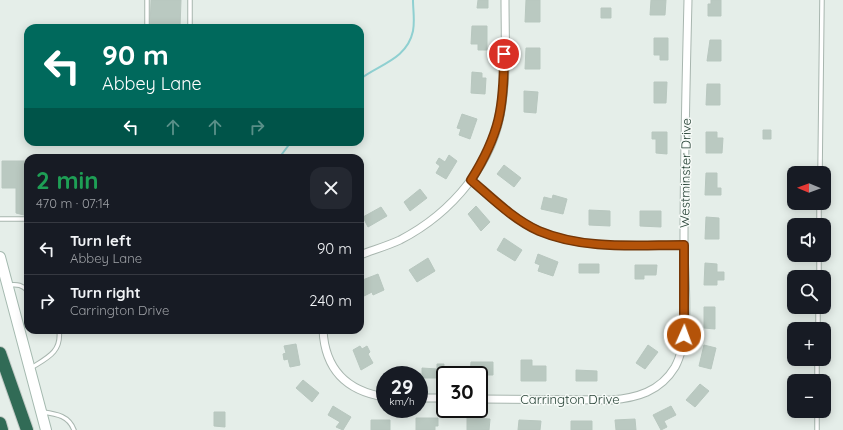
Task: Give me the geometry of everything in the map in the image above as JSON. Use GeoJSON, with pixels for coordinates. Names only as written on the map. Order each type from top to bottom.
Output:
{"type":"FeatureCollection","features":[{"type":"Feature","properties":{"kind":"highway"},"geometry":{"type":"LineString","coordinates":[[0,353],[21,430]]}},
{"type":"Feature","properties":{"kind":"highway"},"geometry":{"type":"LineString","coordinates":[[0,353],[26,430]]}},
{"type":"Feature","properties":{"kind":"highway"},"geometry":{"type":"LineString","coordinates":[[0,423],[2,430]]}},
{"type":"Feature","properties":{"kind":"main road"},"geometry":{"type":"LineString","coordinates":[[0,257],[46,430]]}},
{"type":"Feature","properties":{"kind":"street"},"geometry":{"type":"LineString","coordinates":[[364,253],[399,240],[428,223],[451,205],[471,180],[484,159],[496,131],[502,105],[505,0]]}},
{"type":"Feature","properties":{"kind":"street","name":"Westminster Drive"},"geometry":{"type":"LineString","coordinates":[[674,368],[679,356],[684,335],[688,0]]}},
{"type":"Feature","properties":{"kind":"street"},"geometry":{"type":"LineString","coordinates":[[471,180],[518,219],[538,230],[560,238],[585,244],[684,245]]}},
{"type":"Feature","properties":{"kind":"street"},"geometry":{"type":"LineString","coordinates":[[324,334],[326,354],[333,368],[353,386],[376,396]]}},
{"type":"Feature","properties":{"kind":"street","name":"Carrington Drive"},"geometry":{"type":"LineString","coordinates":[[488,399],[631,399],[646,394],[658,386],[674,368]]}},
{"type":"Feature","properties":{"kind":"lane"},"geometry":{"type":"LineString","coordinates":[[147,0],[147,24]]}},
{"type":"Feature","properties":{"kind":"lane"},"geometry":{"type":"LineString","coordinates":[[190,0],[190,24]]}},
{"type":"Feature","properties":{"kind":"lane"},"geometry":{"type":"LineString","coordinates":[[820,166],[822,0]]}},
{"type":"Feature","properties":{"kind":"lane"},"geometry":{"type":"LineString","coordinates":[[0,220],[24,219]]}},
{"type":"Feature","properties":{"kind":"lane"},"geometry":{"type":"LineString","coordinates":[[8,285],[18,285],[24,287]]}},
{"type":"Feature","properties":{"kind":"lane"},"geometry":{"type":"LineString","coordinates":[[30,369],[57,349],[61,341],[60,334]]}},
{"type":"Feature","properties":{"kind":"lane"},"geometry":{"type":"LineString","coordinates":[[42,412],[56,414],[63,417],[71,422],[74,430]]}},
{"type":"Feature","properties":{"kind":"lane"},"geometry":{"type":"LineString","coordinates":[[817,418],[817,430]]}},
{"type":"Feature","properties":{"kind":"building"},"geometry":{"type":"Polygon","coordinates":[[[151,0],[181,0],[180,24],[150,24],[151,0]]]}},
{"type":"Feature","properties":{"kind":"building"},"geometry":{"type":"Polygon","coordinates":[[[478,0],[488,0],[488,8],[477,8],[478,0]]]}},
{"type":"Feature","properties":{"kind":"building"},"geometry":{"type":"Polygon","coordinates":[[[526,0],[540,0],[540,22],[525,22],[526,0]]]}},
{"type":"Feature","properties":{"kind":"building"},"geometry":{"type":"Polygon","coordinates":[[[651,0],[666,0],[665,15],[650,15],[651,0]]]}},
{"type":"Feature","properties":{"kind":"building"},"geometry":{"type":"Polygon","coordinates":[[[711,0],[721,0],[721,16],[708,16],[708,4],[711,4],[711,0]]]}},
{"type":"Feature","properties":{"kind":"building"},"geometry":{"type":"Polygon","coordinates":[[[601,8],[611,8],[611,18],[601,18],[601,8]]]}},
{"type":"Feature","properties":{"kind":"building"},"geometry":{"type":"Polygon","coordinates":[[[472,26],[487,26],[487,50],[478,50],[478,44],[471,44],[472,26]]]}},
{"type":"Feature","properties":{"kind":"building"},"geometry":{"type":"Polygon","coordinates":[[[654,38],[668,38],[668,60],[660,60],[660,55],[654,55],[654,38]]]}},
{"type":"Feature","properties":{"kind":"building"},"geometry":{"type":"Polygon","coordinates":[[[710,40],[721,40],[721,61],[707,61],[710,40]]]}},
{"type":"Feature","properties":{"kind":"building"},"geometry":{"type":"Polygon","coordinates":[[[526,48],[540,48],[540,69],[525,69],[526,48]]]}},
{"type":"Feature","properties":{"kind":"building"},"geometry":{"type":"Polygon","coordinates":[[[472,72],[482,73],[482,78],[486,78],[485,94],[471,93],[472,72]]]}},
{"type":"Feature","properties":{"kind":"building"},"geometry":{"type":"Polygon","coordinates":[[[654,82],[667,82],[666,103],[654,103],[654,82]]]}},
{"type":"Feature","properties":{"kind":"building"},"geometry":{"type":"Polygon","coordinates":[[[707,84],[720,84],[720,105],[706,105],[707,84]]]}},
{"type":"Feature","properties":{"kind":"building"},"geometry":{"type":"Polygon","coordinates":[[[524,91],[538,92],[536,113],[524,112],[524,91]]]}},
{"type":"Feature","properties":{"kind":"building"},"geometry":{"type":"Polygon","coordinates":[[[462,114],[477,119],[470,139],[459,135],[461,129],[457,128],[462,114]]]}},
{"type":"Feature","properties":{"kind":"building"},"geometry":{"type":"Polygon","coordinates":[[[763,130],[771,130],[771,139],[763,139],[763,130]]]}},
{"type":"Feature","properties":{"kind":"building"},"geometry":{"type":"Polygon","coordinates":[[[652,132],[667,132],[667,154],[656,153],[656,139],[652,139],[652,132]]]}},
{"type":"Feature","properties":{"kind":"building"},"geometry":{"type":"Polygon","coordinates":[[[706,132],[717,132],[717,138],[723,138],[722,153],[706,153],[706,132]]]}},
{"type":"Feature","properties":{"kind":"building"},"geometry":{"type":"Polygon","coordinates":[[[449,155],[457,161],[446,179],[436,173],[440,166],[436,163],[439,158],[445,162],[449,155]]]}},
{"type":"Feature","properties":{"kind":"building"},"geometry":{"type":"Polygon","coordinates":[[[2,161],[24,161],[24,215],[16,213],[16,188],[2,188],[2,161]]]}},
{"type":"Feature","properties":{"kind":"building"},"geometry":{"type":"Polygon","coordinates":[[[504,165],[521,178],[514,187],[497,174],[504,165]]]}},
{"type":"Feature","properties":{"kind":"building"},"geometry":{"type":"Polygon","coordinates":[[[706,173],[717,173],[717,188],[721,188],[721,195],[705,195],[706,173]]]}},
{"type":"Feature","properties":{"kind":"building"},"geometry":{"type":"Polygon","coordinates":[[[420,189],[427,198],[410,211],[404,202],[420,189]]]}},
{"type":"Feature","properties":{"kind":"building"},"geometry":{"type":"Polygon","coordinates":[[[553,195],[567,199],[563,214],[541,209],[544,197],[552,199],[553,195]]]}},
{"type":"Feature","properties":{"kind":"building"},"geometry":{"type":"Polygon","coordinates":[[[476,206],[490,222],[481,231],[468,214],[476,206]]]}},
{"type":"Feature","properties":{"kind":"building"},"geometry":{"type":"Polygon","coordinates":[[[381,207],[387,216],[368,227],[364,216],[381,207]]]}},
{"type":"Feature","properties":{"kind":"building"},"geometry":{"type":"Polygon","coordinates":[[[589,210],[610,211],[610,226],[589,225],[589,210]]]}},
{"type":"Feature","properties":{"kind":"building"},"geometry":{"type":"Polygon","coordinates":[[[640,211],[661,211],[661,227],[640,226],[640,211]]]}},
{"type":"Feature","properties":{"kind":"building"},"geometry":{"type":"Polygon","coordinates":[[[706,217],[719,218],[719,239],[705,239],[706,217]]]}},
{"type":"Feature","properties":{"kind":"building"},"geometry":{"type":"Polygon","coordinates":[[[504,238],[522,250],[515,261],[497,250],[504,238]]]}},
{"type":"Feature","properties":{"kind":"building"},"geometry":{"type":"Polygon","coordinates":[[[538,254],[558,262],[553,276],[538,271],[540,265],[535,263],[538,254]]]}},
{"type":"Feature","properties":{"kind":"building"},"geometry":{"type":"Polygon","coordinates":[[[428,258],[435,271],[417,282],[409,270],[428,258]]]}},
{"type":"Feature","properties":{"kind":"building"},"geometry":{"type":"Polygon","coordinates":[[[705,263],[717,264],[717,272],[724,272],[724,280],[717,280],[717,285],[704,285],[705,263]]]}},
{"type":"Feature","properties":{"kind":"building"},"geometry":{"type":"Polygon","coordinates":[[[579,264],[599,264],[599,273],[579,273],[579,264]]]}},
{"type":"Feature","properties":{"kind":"building"},"geometry":{"type":"Polygon","coordinates":[[[635,265],[657,265],[656,275],[644,275],[644,279],[635,279],[635,265]]]}},
{"type":"Feature","properties":{"kind":"building"},"geometry":{"type":"Polygon","coordinates":[[[378,274],[384,290],[373,295],[372,292],[364,296],[364,279],[378,274]]]}},
{"type":"Feature","properties":{"kind":"building"},"geometry":{"type":"Polygon","coordinates":[[[704,307],[715,307],[715,329],[704,328],[704,307]]]}},
{"type":"Feature","properties":{"kind":"building"},"geometry":{"type":"Polygon","coordinates":[[[296,344],[300,365],[290,367],[288,359],[284,360],[283,354],[286,353],[284,346],[296,344]]]}},
{"type":"Feature","properties":{"kind":"building"},"geometry":{"type":"Polygon","coordinates":[[[648,345],[658,352],[645,369],[636,363],[648,345]]]}},
{"type":"Feature","properties":{"kind":"building"},"geometry":{"type":"Polygon","coordinates":[[[704,345],[716,348],[711,369],[699,366],[704,345]]]}},
{"type":"Feature","properties":{"kind":"building"},"geometry":{"type":"Polygon","coordinates":[[[360,346],[362,349],[367,346],[370,352],[368,354],[373,363],[361,370],[353,350],[360,346]]]}},
{"type":"Feature","properties":{"kind":"building"},"geometry":{"type":"Polygon","coordinates":[[[521,360],[532,360],[532,366],[546,366],[546,381],[521,381],[521,360]]]}},
{"type":"Feature","properties":{"kind":"building"},"geometry":{"type":"Polygon","coordinates":[[[471,362],[493,362],[493,375],[488,375],[488,366],[471,366],[471,362]]]}},
{"type":"Feature","properties":{"kind":"building"},"geometry":{"type":"Polygon","coordinates":[[[437,364],[444,364],[444,366],[437,366],[437,364]]]}},
{"type":"Feature","properties":{"kind":"building"},"geometry":{"type":"Polygon","coordinates":[[[428,368],[436,369],[436,378],[428,378],[428,368]]]}},
{"type":"Feature","properties":{"kind":"building"},"geometry":{"type":"Polygon","coordinates":[[[576,370],[597,371],[597,381],[576,381],[576,370]]]}},
{"type":"Feature","properties":{"kind":"building"},"geometry":{"type":"Polygon","coordinates":[[[303,380],[319,393],[312,402],[296,388],[303,380]]]}},
{"type":"Feature","properties":{"kind":"building"},"geometry":{"type":"Polygon","coordinates":[[[700,384],[709,391],[695,407],[686,400],[700,384]]]}},
{"type":"Feature","properties":{"kind":"building"},"geometry":{"type":"Polygon","coordinates":[[[333,406],[351,417],[343,430],[336,427],[340,422],[328,415],[333,406]]]}},
{"type":"Feature","properties":{"kind":"building"},"geometry":{"type":"Polygon","coordinates":[[[671,406],[676,415],[664,421],[667,427],[661,430],[653,415],[671,406]]]}},
{"type":"Feature","properties":{"kind":"building"},"geometry":{"type":"Polygon","coordinates":[[[214,412],[225,412],[225,427],[214,426],[214,412]]]}},
{"type":"Feature","properties":{"kind":"building"},"geometry":{"type":"Polygon","coordinates":[[[416,418],[438,418],[438,426],[435,426],[435,430],[416,430],[416,418]]]}},
{"type":"Feature","properties":{"kind":"building"},"geometry":{"type":"Polygon","coordinates":[[[467,418],[490,419],[489,430],[467,430],[467,418]]]}},
{"type":"Feature","properties":{"kind":"building"},"geometry":{"type":"Polygon","coordinates":[[[635,419],[636,430],[616,430],[615,420],[635,419]]]}},
{"type":"Feature","properties":{"kind":"building"},"geometry":{"type":"Polygon","coordinates":[[[371,420],[390,420],[390,430],[371,430],[371,420]]]}},
{"type":"Feature","properties":{"kind":"building"},"geometry":{"type":"Polygon","coordinates":[[[519,420],[541,421],[540,430],[518,430],[519,420]]]}},
{"type":"Feature","properties":{"kind":"building"},"geometry":{"type":"Polygon","coordinates":[[[571,421],[592,421],[592,430],[571,430],[571,421]]]}},
{"type":"Feature","properties":{"kind":"waterway"},"geometry":{"type":"LineString","coordinates":[[364,76],[392,60],[405,48],[413,31],[413,0]]}},
{"type":"Feature","properties":{"kind":"waterway"},"geometry":{"type":"LineString","coordinates":[[282,154],[288,146]]}},
{"type":"Feature","properties":{"kind":"route"},"geometry":{"type":"LineString","coordinates":[[504,54],[502,105],[496,131],[484,159],[471,180],[518,219],[538,230],[560,238],[585,244],[684,245],[684,335]]}}]}
